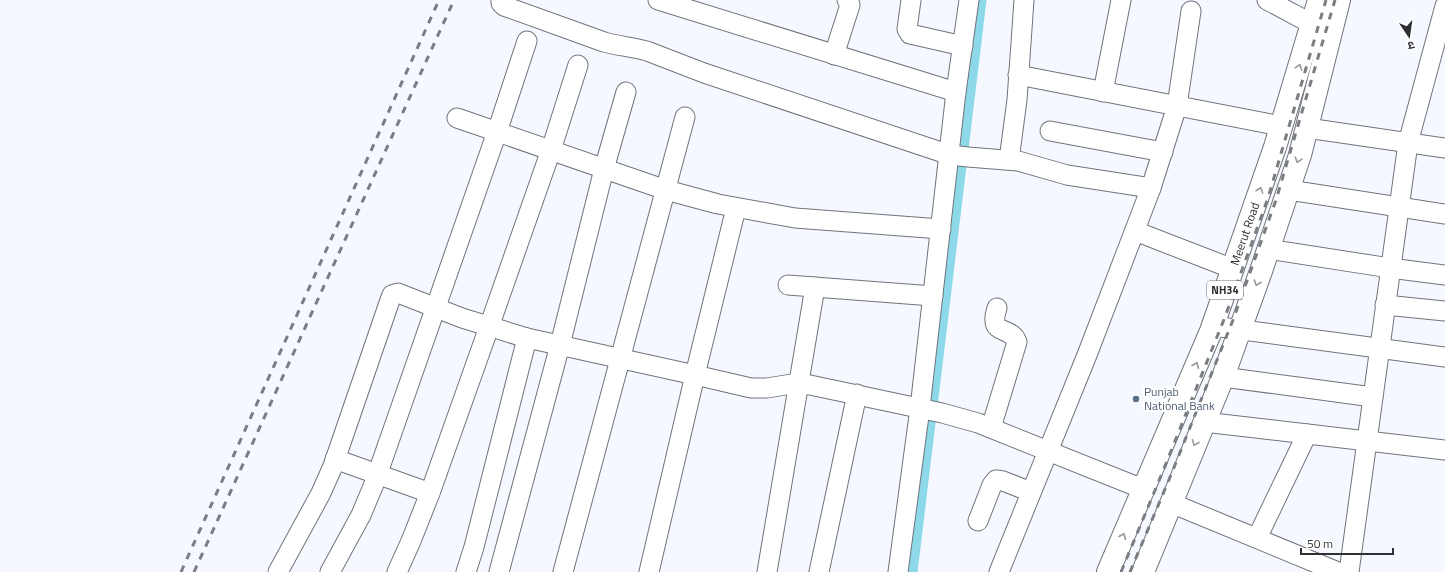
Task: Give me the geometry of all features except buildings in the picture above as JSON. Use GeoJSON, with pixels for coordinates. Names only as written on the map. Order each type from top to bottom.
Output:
{"type":"FeatureCollection","features":[{"type":"Feature","properties":{"kind":"highway","name":"Meerut Road"},"geometry":{"type":"LineString","coordinates":[[1108,572],[1213,326],[1282,126],[1319,0]]}},
{"type":"Feature","properties":{"kind":"highway","name":"NH34"},"geometry":{"type":"LineString","coordinates":[[1143,572],[1223,377],[1289,190],[1307,128],[1339,0]]}},
{"type":"Feature","properties":{"kind":"street"},"geometry":{"type":"LineString","coordinates":[[501,0],[501,3],[504,6],[604,42],[648,51],[704,73],[958,156],[1009,160],[1027,163],[1067,175],[1151,188]]}},
{"type":"Feature","properties":{"kind":"street"},"geometry":{"type":"LineString","coordinates":[[658,0],[956,92]]}},
{"type":"Feature","properties":{"kind":"street"},"geometry":{"type":"LineString","coordinates":[[834,55],[850,5],[847,0]]}},
{"type":"Feature","properties":{"kind":"street"},"geometry":{"type":"LineString","coordinates":[[911,0],[907,32],[910,34],[963,46]]}},
{"type":"Feature","properties":{"kind":"street"},"geometry":{"type":"LineString","coordinates":[[898,572],[930,410],[933,296],[941,229],[958,156],[956,92],[969,0]]}},
{"type":"Feature","properties":{"kind":"street"},"geometry":{"type":"LineString","coordinates":[[1009,160],[1024,0]]}},
{"type":"Feature","properties":{"kind":"street"},"geometry":{"type":"LineString","coordinates":[[1103,92],[1121,0]]}},
{"type":"Feature","properties":{"kind":"street"},"geometry":{"type":"LineString","coordinates":[[1267,0],[1312,24]]}},
{"type":"Feature","properties":{"kind":"street"},"geometry":{"type":"LineString","coordinates":[[1349,572],[1408,143],[1445,6]]}},
{"type":"Feature","properties":{"kind":"street"},"geometry":{"type":"LineString","coordinates":[[999,572],[1087,355],[1151,188],[1177,106],[1191,11]]}},
{"type":"Feature","properties":{"kind":"street"},"geometry":{"type":"LineString","coordinates":[[330,572],[361,514],[378,474],[527,42]]}},
{"type":"Feature","properties":{"kind":"street"},"geometry":{"type":"LineString","coordinates":[[397,572],[430,493],[551,150],[578,65]]}},
{"type":"Feature","properties":{"kind":"street"},"geometry":{"type":"LineString","coordinates":[[1018,75],[1282,126]]}},
{"type":"Feature","properties":{"kind":"street"},"geometry":{"type":"LineString","coordinates":[[499,572],[560,345],[604,169],[626,92]]}},
{"type":"Feature","properties":{"kind":"street"},"geometry":{"type":"LineString","coordinates":[[563,572],[685,117]]}},
{"type":"Feature","properties":{"kind":"street"},"geometry":{"type":"LineString","coordinates":[[457,118],[666,190],[736,208],[795,218],[941,229]]}},
{"type":"Feature","properties":{"kind":"street"},"geometry":{"type":"LineString","coordinates":[[1307,128],[1445,148]]}},
{"type":"Feature","properties":{"kind":"street"},"geometry":{"type":"LineString","coordinates":[[1050,131],[1162,152]]}},
{"type":"Feature","properties":{"kind":"street"},"geometry":{"type":"LineString","coordinates":[[1289,190],[1445,214]]}},
{"type":"Feature","properties":{"kind":"street"},"geometry":{"type":"LineString","coordinates":[[649,572],[736,208]]}},
{"type":"Feature","properties":{"kind":"street"},"geometry":{"type":"LineString","coordinates":[[1135,231],[1233,269]]}},
{"type":"Feature","properties":{"kind":"street"},"geometry":{"type":"LineString","coordinates":[[1268,249],[1445,275]]}},
{"type":"Feature","properties":{"kind":"street"},"geometry":{"type":"LineString","coordinates":[[788,285],[933,296]]}},
{"type":"Feature","properties":{"kind":"street"},"geometry":{"type":"LineString","coordinates":[[767,572],[815,287]]}},
{"type":"Feature","properties":{"kind":"street"},"geometry":{"type":"LineString","coordinates":[[278,572],[321,493],[335,459],[392,295],[398,293],[489,327],[527,338],[695,376],[760,389],[799,384],[857,394],[930,410],[991,428],[1143,489]]}},
{"type":"Feature","properties":{"kind":"street"},"geometry":{"type":"LineString","coordinates":[[1385,305],[1445,311]]}},
{"type":"Feature","properties":{"kind":"street"},"geometry":{"type":"LineString","coordinates":[[991,428],[1017,342],[1016,337],[1011,333],[999,329],[996,326],[995,321],[997,308]]}},
{"type":"Feature","properties":{"kind":"street"},"geometry":{"type":"LineString","coordinates":[[1213,326],[1445,357]]}},
{"type":"Feature","properties":{"kind":"street"},"geometry":{"type":"LineString","coordinates":[[466,572],[474,547],[527,338]]}},
{"type":"Feature","properties":{"kind":"street"},"geometry":{"type":"LineString","coordinates":[[1223,377],[1372,396]]}},
{"type":"Feature","properties":{"kind":"street"},"geometry":{"type":"LineString","coordinates":[[818,572],[857,394]]}},
{"type":"Feature","properties":{"kind":"street"},"geometry":{"type":"LineString","coordinates":[[1204,422],[1445,450]]}},
{"type":"Feature","properties":{"kind":"street"},"geometry":{"type":"LineString","coordinates":[[1257,538],[1307,434]]}},
{"type":"Feature","properties":{"kind":"street"},"geometry":{"type":"LineString","coordinates":[[335,459],[430,493]]}},
{"type":"Feature","properties":{"kind":"street"},"geometry":{"type":"LineString","coordinates":[[978,521],[992,485],[996,480],[1003,481],[1031,492]]}},
{"type":"Feature","properties":{"kind":"street"},"geometry":{"type":"LineString","coordinates":[[1172,503],[1338,572]]}},
{"type":"Feature","properties":{"kind":"waterway"},"geometry":{"type":"LineString","coordinates":[[911,572],[980,0]]}},
{"type":"Feature","properties":{"kind":"railway"},"geometry":{"type":"LineString","coordinates":[[181,572],[439,0]]}},
{"type":"Feature","properties":{"kind":"railway"},"geometry":{"type":"LineString","coordinates":[[194,572],[454,0]]}},
{"type":"Feature","properties":{"kind":"railway"},"geometry":{"type":"LineString","coordinates":[[1121,572],[1225,317],[1268,198],[1326,0]]}},
{"type":"Feature","properties":{"kind":"railway"},"geometry":{"type":"LineString","coordinates":[[1130,572],[1171,475],[1233,320],[1276,200],[1335,0]]}},
{"type":"Feature","properties":{"kind":"place","name":"Punjab National Bank"},"geometry":{"type":"Point","coordinates":[1136,399]}}]}
